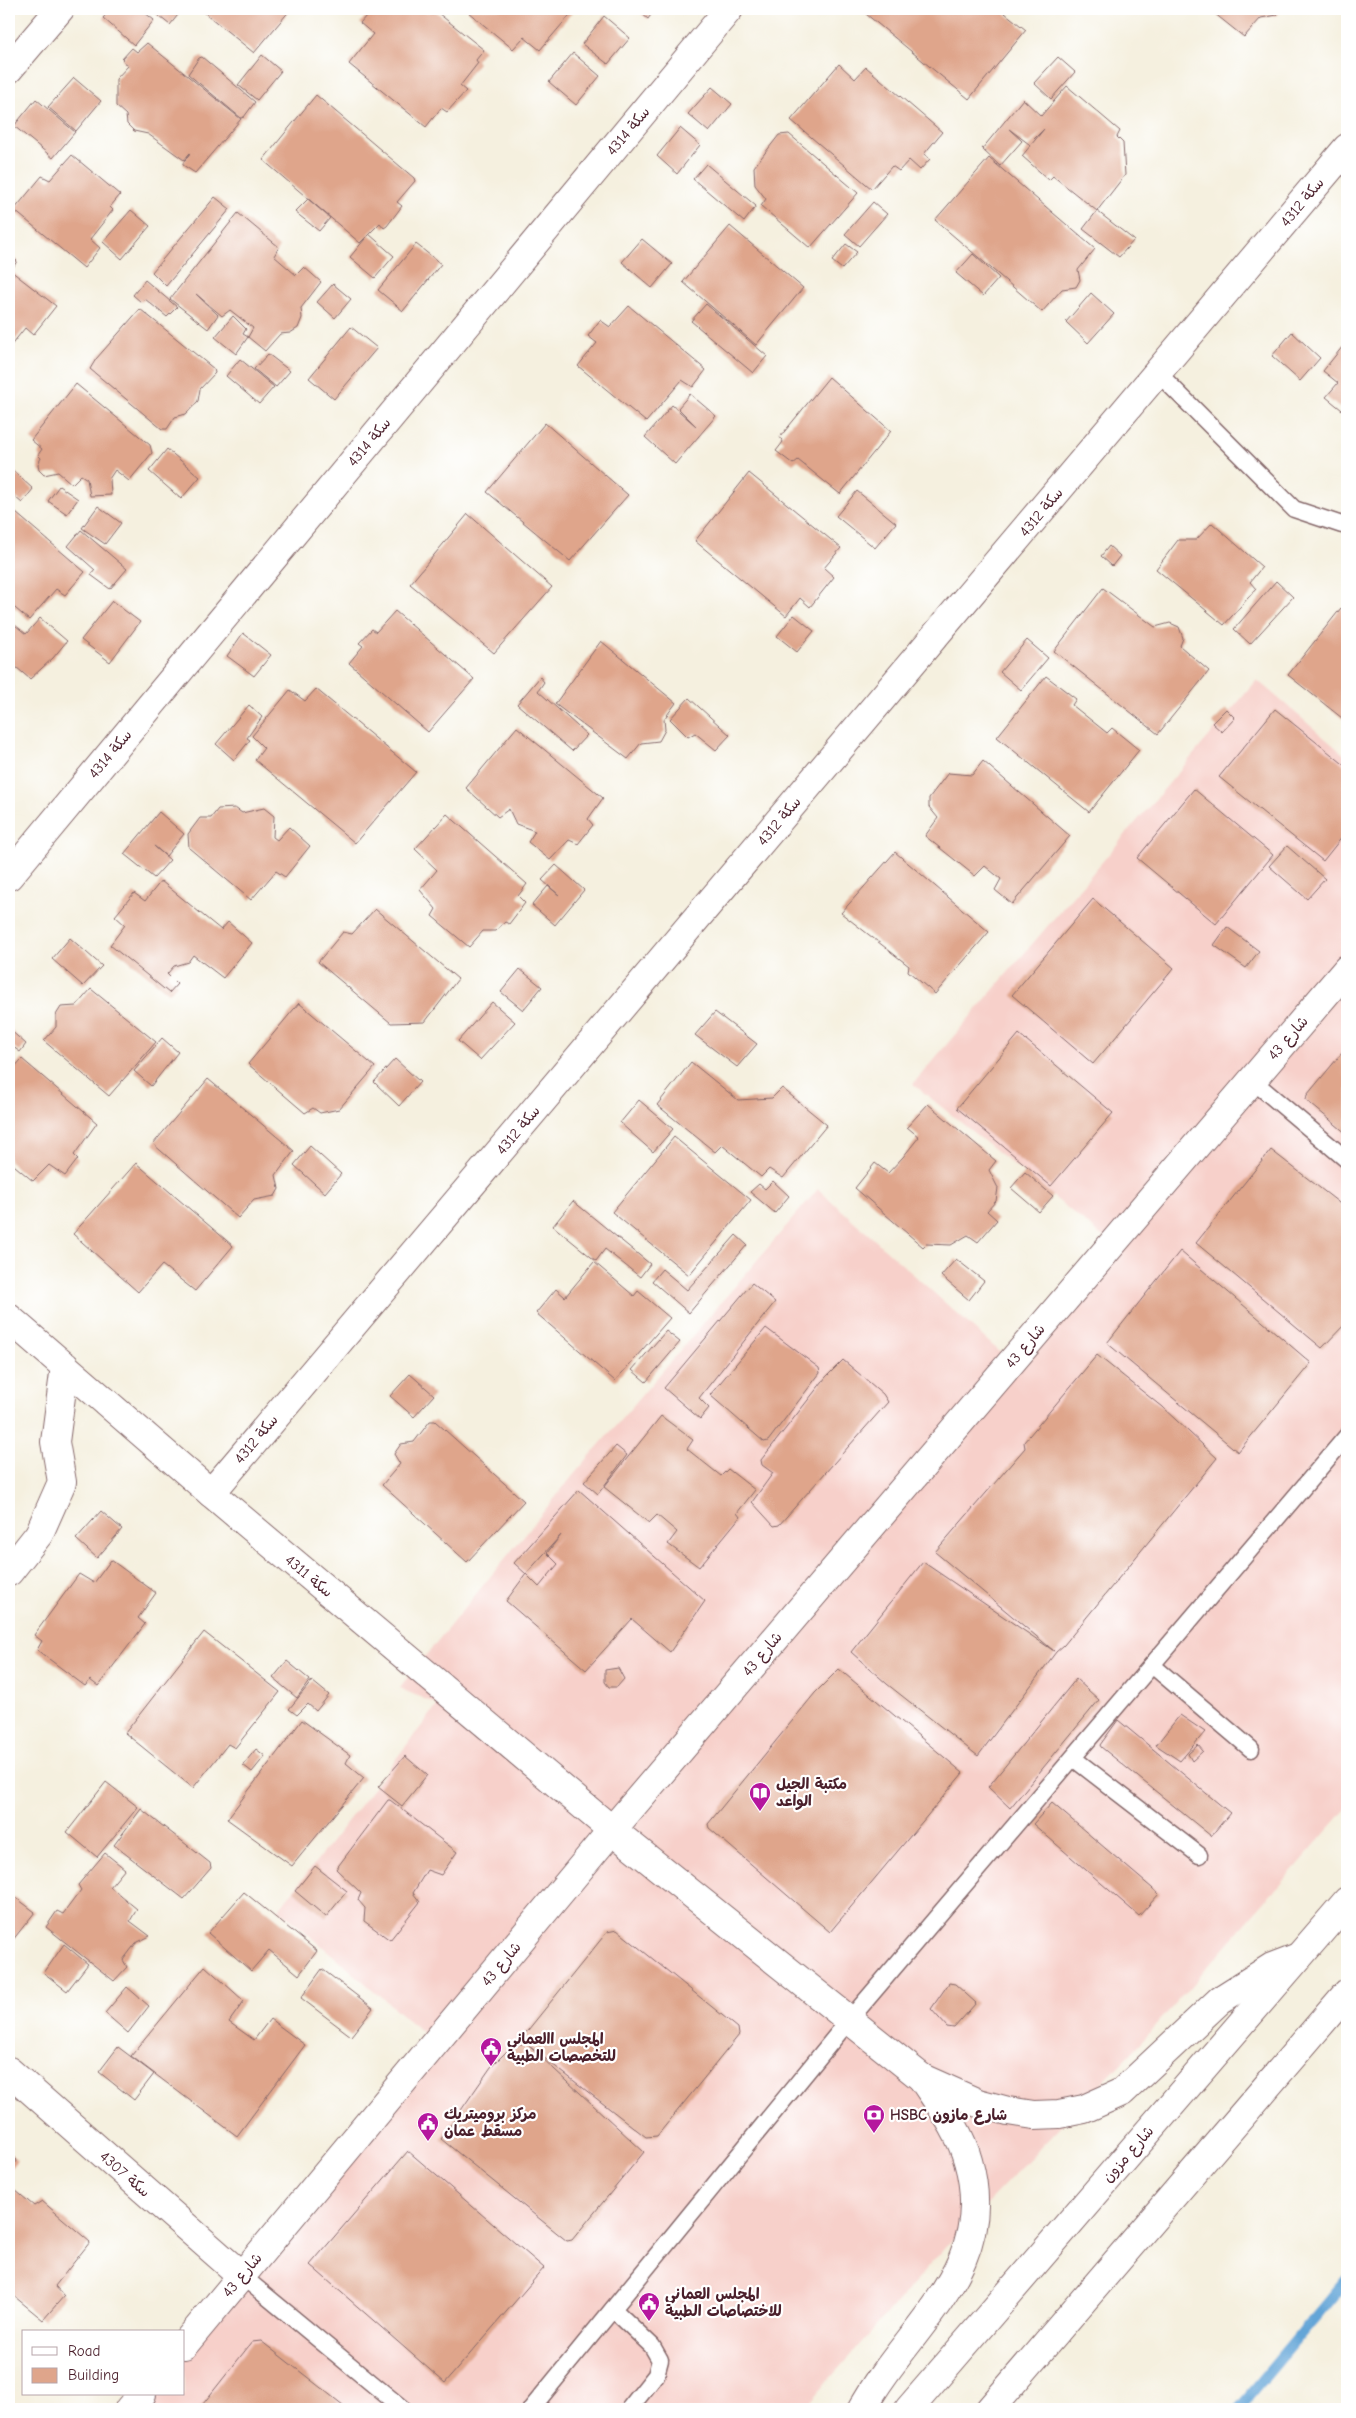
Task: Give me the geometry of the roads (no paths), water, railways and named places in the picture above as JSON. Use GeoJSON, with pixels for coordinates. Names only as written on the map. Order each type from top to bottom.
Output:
{"type":"FeatureCollection","features":[{"type":"Feature","properties":{"kind":"street"},"geometry":{"type":"LineString","coordinates":[[9,69],[60,9]]}},
{"type":"Feature","properties":{"kind":"street","name":"سكة 4314"},"geometry":{"type":"LineString","coordinates":[[9,876],[729,9]]}},
{"type":"Feature","properties":{"kind":"street","name":"سكة 4312"},"geometry":{"type":"LineString","coordinates":[[211,1493],[1347,148]]}},
{"type":"Feature","properties":{"kind":"street","name":"شارع 43"},"geometry":{"type":"LineString","coordinates":[[185,2344],[612,1830],[1347,969]]}},
{"type":"Feature","properties":{"kind":"street","name":"سكة 4311"},"geometry":{"type":"LineString","coordinates":[[9,1318],[211,1493],[612,1830],[922,2078]]}},
{"type":"Feature","properties":{"kind":"street"},"geometry":{"type":"LineString","coordinates":[[9,1572],[39,1534],[62,1482],[55,1442],[65,1366]]}},
{"type":"Feature","properties":{"kind":"street","name":"شارع مزون"},"geometry":{"type":"LineString","coordinates":[[909,2409],[1347,1900]]}},
{"type":"Feature","properties":{"kind":"street"},"geometry":{"type":"LineString","coordinates":[[922,2078],[978,2103],[1008,2111],[1034,2115],[1059,2114],[1084,2109],[1122,2092],[1220,2000],[1272,1967],[1298,1957]]}},
{"type":"Feature","properties":{"kind":"street"},"geometry":{"type":"LineString","coordinates":[[990,2409],[1347,1993]]}},
{"type":"Feature","properties":{"kind":"street","name":"سكة 4307"},"geometry":{"type":"LineString","coordinates":[[9,2071],[242,2276]]}},
{"type":"Feature","properties":{"kind":"street"},"geometry":{"type":"LineString","coordinates":[[862,2409],[892,2362],[951,2284],[963,2261],[972,2237],[975,2211],[968,2161],[952,2126],[922,2078]]}},
{"type":"Feature","properties":{"kind":"street"},"geometry":{"type":"LineString","coordinates":[[129,2409],[140,2396]]}},
{"type":"Feature","properties":{"kind":"lane"},"geometry":{"type":"LineString","coordinates":[[1158,372],[1294,509],[1342,525],[1347,524]]}},
{"type":"Feature","properties":{"kind":"lane"},"geometry":{"type":"LineString","coordinates":[[1252,1080],[1347,1160]]}},
{"type":"Feature","properties":{"kind":"lane"},"geometry":{"type":"LineString","coordinates":[[531,2409],[850,2019],[1347,1436]]}},
{"type":"Feature","properties":{"kind":"lane"},"geometry":{"type":"LineString","coordinates":[[1152,1665],[1251,1750]]}},
{"type":"Feature","properties":{"kind":"lane"},"geometry":{"type":"LineString","coordinates":[[1073,1758],[1199,1855]]}},
{"type":"Feature","properties":{"kind":"lane"},"geometry":{"type":"LineString","coordinates":[[242,2276],[403,2409]]}},
{"type":"Feature","properties":{"kind":"lane"},"geometry":{"type":"LineString","coordinates":[[613,2309],[652,2346],[660,2360],[656,2375],[629,2409]]}},
{"type":"Feature","properties":{"kind":"waterway"},"geometry":{"type":"LineString","coordinates":[[1238,2409],[1347,2279]]}},
{"type":"Feature","properties":{"kind":"place","name":"مكتبة الجيل الواعد"},"geometry":{"type":"Point","coordinates":[760,1812]}},
{"type":"Feature","properties":{"kind":"place","name":"المجلس االعمانى للتخصصات الطبية"},"geometry":{"type":"Point","coordinates":[491,2067]}},
{"type":"Feature","properties":{"kind":"place","name":"HSBC شارع مازون"},"geometry":{"type":"Point","coordinates":[874,2134]}},
{"type":"Feature","properties":{"kind":"place","name":"مركز بروميتريك مسقط عمان"},"geometry":{"type":"Point","coordinates":[428,2142]}},
{"type":"Feature","properties":{"kind":"place","name":"المجلس العماني للاختصاصات الطبية"},"geometry":{"type":"Point","coordinates":[649,2322]}}]}
